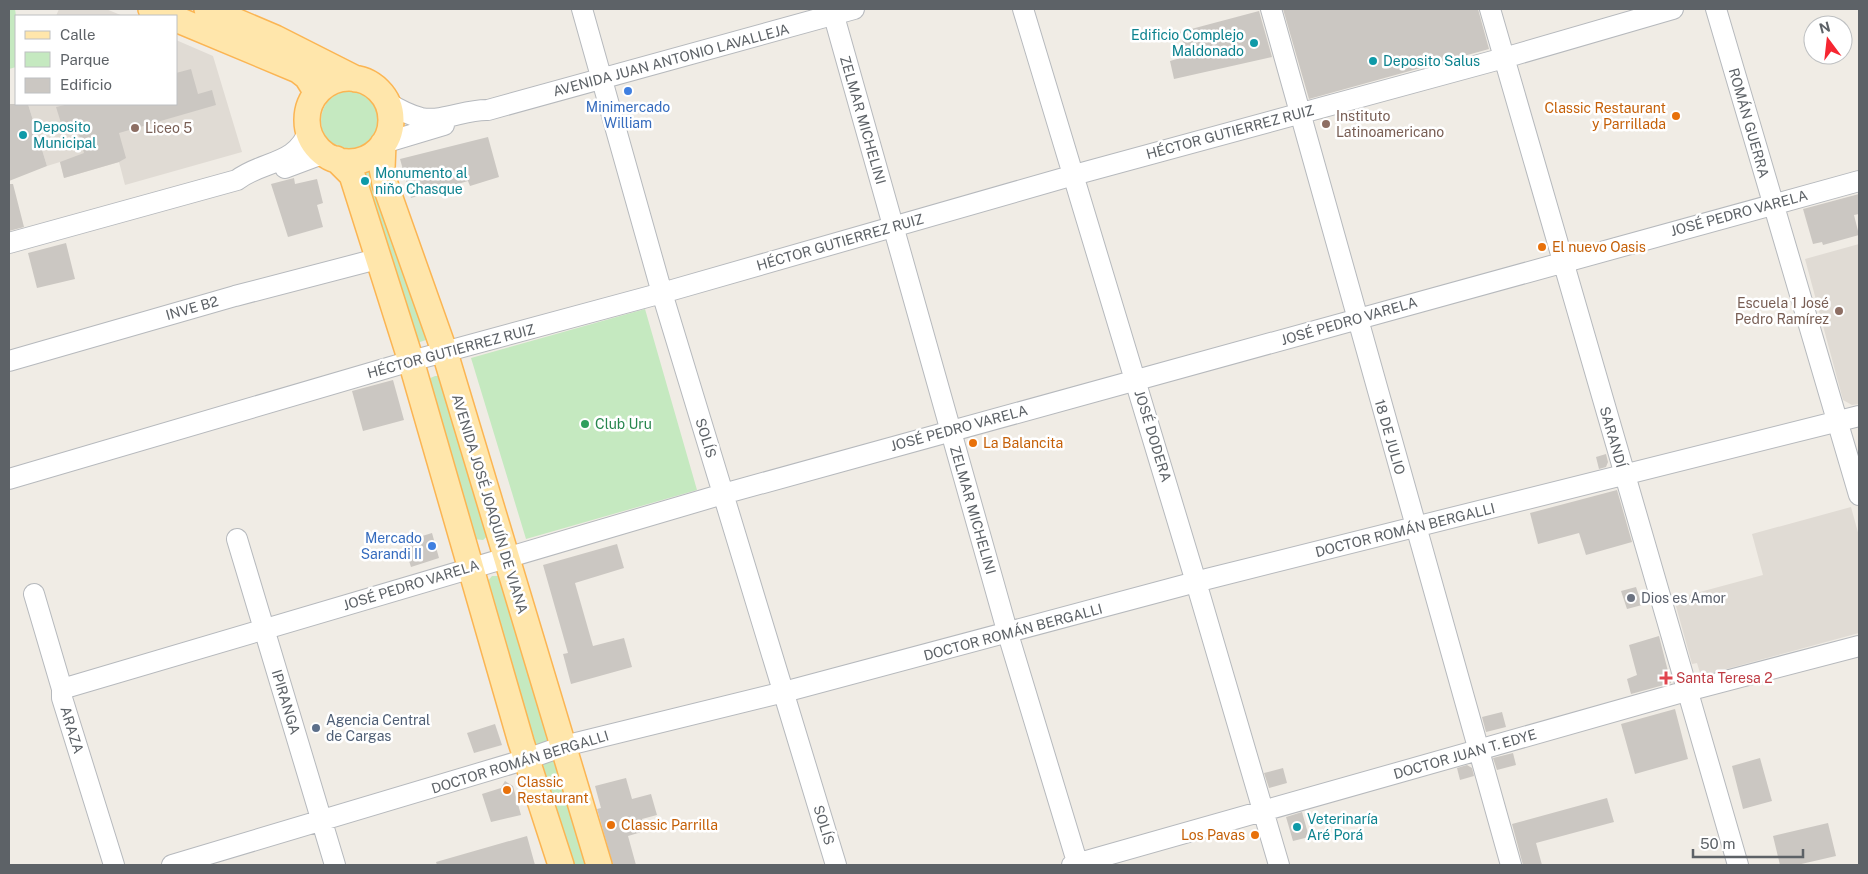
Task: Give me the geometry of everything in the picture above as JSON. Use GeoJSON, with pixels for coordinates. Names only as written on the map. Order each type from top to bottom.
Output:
{"type":"FeatureCollection","features":[{"type":"Feature","properties":{"kind":"main road"},"geometry":{"type":"LineString","coordinates":[[151,9],[167,15]]}},
{"type":"Feature","properties":{"kind":"main road"},"geometry":{"type":"LineString","coordinates":[[207,9],[276,38],[356,79],[370,83],[380,92],[388,103],[391,127],[384,144],[368,157],[356,161],[332,158]]}},
{"type":"Feature","properties":{"kind":"main road"},"geometry":{"type":"LineString","coordinates":[[178,20],[298,70],[307,77],[317,93]]}},
{"type":"Feature","properties":{"kind":"main road"},"geometry":{"type":"LineString","coordinates":[[356,79],[335,81],[317,93],[310,104],[309,130],[313,140],[352,174],[377,259],[411,361],[527,759],[561,865]]}},
{"type":"Feature","properties":{"kind":"main road","name":"AVENIDA JOSÉ JOAQUÍN DE VIANA"},"geometry":{"type":"LineString","coordinates":[[384,144],[382,168],[385,184],[445,353],[599,865]]}},
{"type":"Feature","properties":{"kind":"street","name":"SOLÍS"},"geometry":{"type":"LineString","coordinates":[[582,9],[662,293],[836,865]]}},
{"type":"Feature","properties":{"kind":"street","name":"AVENIDA JUAN ANTONIO LAVALLEJA"},"geometry":{"type":"LineString","coordinates":[[384,144],[478,116],[488,110],[601,80],[833,12],[854,9]]}},
{"type":"Feature","properties":{"kind":"street","name":"JOSÉ DODERA"},"geometry":{"type":"LineString","coordinates":[[1023,9],[1136,380],[1279,865]]}},
{"type":"Feature","properties":{"kind":"street","name":"18 DE JULIO"},"geometry":{"type":"LineString","coordinates":[[1271,9],[1511,865]]}},
{"type":"Feature","properties":{"kind":"street","name":"SARANDÍ"},"geometry":{"type":"LineString","coordinates":[[1490,9],[1738,865]]}},
{"type":"Feature","properties":{"kind":"street","name":"HÉCTOR GUTIERREZ RUIZ"},"geometry":{"type":"LineString","coordinates":[[9,479],[411,361],[662,293],[1074,175],[1504,58],[1673,9]]}},
{"type":"Feature","properties":{"kind":"street","name":"ROMÁN GUERRA"},"geometry":{"type":"LineString","coordinates":[[1716,9],[1859,496]]}},
{"type":"Feature","properties":{"kind":"street","name":"ZELMAR MICHELINI"},"geometry":{"type":"LineString","coordinates":[[833,12],[1008,634],[1076,865]]}},
{"type":"Feature","properties":{"kind":"street","name":"AVENIDA JUAN ANTONIO LAVALLEJA"},"geometry":{"type":"LineString","coordinates":[[388,103],[421,118],[433,118],[477,109],[488,110]]}},
{"type":"Feature","properties":{"kind":"street"},"geometry":{"type":"LineString","coordinates":[[9,243],[237,180],[245,174],[279,161],[296,152],[304,143],[309,130]]}},
{"type":"Feature","properties":{"kind":"street"},"geometry":{"type":"LineString","coordinates":[[237,180],[245,181],[317,156],[332,158]]}},
{"type":"Feature","properties":{"kind":"street","name":"JOSÉ PEDRO VARELA"},"geometry":{"type":"LineString","coordinates":[[62,689],[722,494],[1773,203],[1859,181]]}},
{"type":"Feature","properties":{"kind":"street","name":"INVE B2"},"geometry":{"type":"LineString","coordinates":[[9,361],[235,296],[377,259]]}},
{"type":"Feature","properties":{"kind":"street","name":"DOCTOR ROMÁN BERGALLI"},"geometry":{"type":"LineString","coordinates":[[172,865],[527,759],[564,746],[1008,634],[1196,582],[1859,416]]}},
{"type":"Feature","properties":{"kind":"street","name":"IPIRANGA"},"geometry":{"type":"LineString","coordinates":[[237,539],[335,865]]}},
{"type":"Feature","properties":{"kind":"street","name":"ARAZA"},"geometry":{"type":"LineString","coordinates":[[34,594],[62,689],[62,698],[114,865]]}},
{"type":"Feature","properties":{"kind":"street","name":"DOCTOR JUAN T. EDYE"},"geometry":{"type":"LineString","coordinates":[[1076,865],[1262,810],[1478,751],[1688,690],[1859,646]]}},
{"type":"Feature","properties":{"kind":"shaded area"},"geometry":{"type":"Polygon","coordinates":[[[59,9],[106,9],[121,15],[56,15],[59,9]]]}},
{"type":"Feature","properties":{"kind":"shaded area","name":"Liceo 5"},"geometry":{"type":"Polygon","coordinates":[[[178,41],[213,56],[242,152],[125,185],[119,162],[64,178],[60,162],[47,166],[28,105],[178,105],[178,41]]]}},
{"type":"Feature","properties":{"kind":"shaded area","name":"Escuela 1 José Pedro Ramírez"},"geometry":{"type":"Polygon","coordinates":[[[1859,244],[1859,404],[1852,405],[1843,400],[1805,259],[1859,244]]]}},
{"type":"Feature","properties":{"kind":"shaded area"},"geometry":{"type":"Polygon","coordinates":[[[1851,507],[1859,536],[1859,633],[1701,676],[1697,663],[1692,664],[1674,599],[1763,575],[1752,534],[1851,507]]]}},
{"type":"Feature","properties":{"kind":"green space"},"geometry":{"type":"Polygon","coordinates":[[[9,9],[15,9],[15,67],[9,69],[9,9]]]}},
{"type":"Feature","properties":{"kind":"green space"},"geometry":{"type":"Polygon","coordinates":[[[347,89],[359,89],[376,98],[383,109],[385,121],[383,133],[376,144],[359,153],[347,153],[335,148],[326,139],[321,127],[321,115],[326,103],[335,94],[347,89]]]}},
{"type":"Feature","properties":{"kind":"green space"},"geometry":{"type":"Polygon","coordinates":[[[375,166],[429,335],[426,340],[417,343],[363,170],[375,166]]]}},
{"type":"Feature","properties":{"kind":"green space","name":"Club Uru"},"geometry":{"type":"Polygon","coordinates":[[[645,309],[697,490],[526,539],[471,358],[645,309]]]}},
{"type":"Feature","properties":{"kind":"green space"},"geometry":{"type":"Polygon","coordinates":[[[440,376],[489,535],[483,540],[473,539],[426,380],[440,376]]]}},
{"type":"Feature","properties":{"kind":"green space"},"geometry":{"type":"Polygon","coordinates":[[[492,576],[501,576],[555,741],[535,750],[486,583],[492,576]]]}},
{"type":"Feature","properties":{"kind":"green space"},"geometry":{"type":"Polygon","coordinates":[[[559,755],[592,865],[570,865],[540,766],[541,761],[559,755]]]}},
{"type":"Feature","properties":{"kind":"building","name":"Deposito Salus"},"geometry":{"type":"Polygon","coordinates":[[[1283,9],[1478,9],[1489,49],[1309,99],[1283,9]]]}},
{"type":"Feature","properties":{"kind":"building","name":"Edificio Complejo Maldonado"},"geometry":{"type":"Polygon","coordinates":[[[1259,11],[1272,57],[1174,79],[1170,61],[1187,56],[1180,32],[1259,11]]]}},
{"type":"Feature","properties":{"kind":"building"},"geometry":{"type":"Polygon","coordinates":[[[191,69],[198,94],[212,90],[216,105],[119,133],[126,158],[119,162],[64,178],[60,162],[84,153],[78,131],[68,134],[65,122],[61,123],[56,107],[65,105],[178,105],[178,72],[191,69]]]}},
{"type":"Feature","properties":{"kind":"building","name":"Deposito Municipal"},"geometry":{"type":"Polygon","coordinates":[[[9,104],[28,105],[47,166],[9,181],[9,104]]]}},
{"type":"Feature","properties":{"kind":"building"},"geometry":{"type":"Polygon","coordinates":[[[488,137],[499,177],[470,186],[468,181],[411,198],[400,159],[488,137]]]}},
{"type":"Feature","properties":{"kind":"building"},"geometry":{"type":"Polygon","coordinates":[[[294,178],[295,184],[317,179],[323,203],[317,205],[323,227],[288,237],[271,184],[294,178]]]}},
{"type":"Feature","properties":{"kind":"building"},"geometry":{"type":"Polygon","coordinates":[[[9,184],[13,184],[24,227],[9,231],[9,184]]]}},
{"type":"Feature","properties":{"kind":"building"},"geometry":{"type":"Polygon","coordinates":[[[1859,194],[1859,214],[1854,215],[1859,235],[1823,245],[1822,242],[1813,244],[1803,209],[1859,194]]]}},
{"type":"Feature","properties":{"kind":"building"},"geometry":{"type":"Polygon","coordinates":[[[66,243],[75,279],[37,288],[28,253],[66,243]]]}},
{"type":"Feature","properties":{"kind":"building"},"geometry":{"type":"Polygon","coordinates":[[[393,380],[404,420],[363,431],[352,391],[393,380]]]}},
{"type":"Feature","properties":{"kind":"building"},"geometry":{"type":"Polygon","coordinates":[[[1606,454],[1608,462],[1606,467],[1599,469],[1596,457],[1606,454]]]}},
{"type":"Feature","properties":{"kind":"building"},"geometry":{"type":"Polygon","coordinates":[[[1617,490],[1632,542],[1586,555],[1579,533],[1538,544],[1530,513],[1617,490]]]}},
{"type":"Feature","properties":{"kind":"building"},"geometry":{"type":"Polygon","coordinates":[[[432,533],[439,558],[411,567],[403,542],[432,533]]]}},
{"type":"Feature","properties":{"kind":"building"},"geometry":{"type":"Polygon","coordinates":[[[617,544],[624,568],[575,583],[593,646],[624,638],[632,667],[571,684],[563,654],[568,653],[543,565],[617,544]]]}},
{"type":"Feature","properties":{"kind":"building","name":"Dios es Amor"},"geometry":{"type":"Polygon","coordinates":[[[1636,587],[1642,605],[1627,609],[1621,591],[1636,587]]]}},
{"type":"Feature","properties":{"kind":"building"},"geometry":{"type":"Polygon","coordinates":[[[1659,636],[1671,683],[1631,694],[1627,679],[1637,675],[1629,645],[1659,636]]]}},
{"type":"Feature","properties":{"kind":"building"},"geometry":{"type":"Polygon","coordinates":[[[1675,709],[1688,759],[1635,774],[1621,724],[1675,709]]]}},
{"type":"Feature","properties":{"kind":"building"},"geometry":{"type":"Polygon","coordinates":[[[1502,712],[1506,727],[1486,732],[1482,717],[1502,712]]]}},
{"type":"Feature","properties":{"kind":"building"},"geometry":{"type":"Polygon","coordinates":[[[495,724],[502,745],[474,753],[467,733],[495,724]]]}},
{"type":"Feature","properties":{"kind":"building"},"geometry":{"type":"Polygon","coordinates":[[[1513,753],[1516,765],[1497,770],[1493,758],[1513,753]]]}},
{"type":"Feature","properties":{"kind":"building"},"geometry":{"type":"Polygon","coordinates":[[[1760,758],[1772,801],[1743,809],[1732,766],[1760,758]]]}},
{"type":"Feature","properties":{"kind":"building"},"geometry":{"type":"Polygon","coordinates":[[[1467,765],[1472,768],[1474,776],[1460,780],[1457,768],[1467,765]]]}},
{"type":"Feature","properties":{"kind":"building"},"geometry":{"type":"Polygon","coordinates":[[[1283,768],[1287,783],[1269,788],[1264,773],[1283,768]]]}},
{"type":"Feature","properties":{"kind":"building"},"geometry":{"type":"Polygon","coordinates":[[[626,778],[632,799],[651,794],[657,815],[642,819],[645,831],[628,836],[636,865],[613,865],[597,809],[601,808],[595,786],[626,778]]]}},
{"type":"Feature","properties":{"kind":"building"},"geometry":{"type":"Polygon","coordinates":[[[505,781],[513,786],[521,815],[491,822],[482,794],[501,788],[505,781]]]}},
{"type":"Feature","properties":{"kind":"building"},"geometry":{"type":"Polygon","coordinates":[[[1607,798],[1614,822],[1536,843],[1542,865],[1523,865],[1512,824],[1607,798]]]}},
{"type":"Feature","properties":{"kind":"building","name":"Veterinaría Aré Porá"},"geometry":{"type":"Polygon","coordinates":[[[1302,812],[1309,837],[1293,841],[1286,817],[1302,812]]]}},
{"type":"Feature","properties":{"kind":"building"},"geometry":{"type":"Polygon","coordinates":[[[1828,823],[1836,856],[1797,865],[1780,865],[1773,836],[1828,823]]]}},
{"type":"Feature","properties":{"kind":"building"},"geometry":{"type":"Polygon","coordinates":[[[527,836],[535,865],[437,865],[436,862],[527,836]]]}},
{"type":"Feature","properties":{"kind":"place","name":"Edificio Complejo Maldonado"},"geometry":{"type":"Point","coordinates":[1254,43]}},
{"type":"Feature","properties":{"kind":"place","name":"Deposito Salus"},"geometry":{"type":"Point","coordinates":[1373,61]}},
{"type":"Feature","properties":{"kind":"place","name":"Minimercado William"},"geometry":{"type":"Point","coordinates":[628,91]}},
{"type":"Feature","properties":{"kind":"place","name":"Classic Restaurant y Parrillada"},"geometry":{"type":"Point","coordinates":[1676,116]}},
{"type":"Feature","properties":{"kind":"place","name":"Instituto Latinoamericano"},"geometry":{"type":"Point","coordinates":[1326,124]}},
{"type":"Feature","properties":{"kind":"place","name":"Liceo 5"},"geometry":{"type":"Point","coordinates":[135,128]}},
{"type":"Feature","properties":{"kind":"place","name":"Deposito Municipal"},"geometry":{"type":"Point","coordinates":[23,135]}},
{"type":"Feature","properties":{"kind":"place","name":"Monumento al niño Chasque"},"geometry":{"type":"Point","coordinates":[365,181]}},
{"type":"Feature","properties":{"kind":"place","name":"El nuevo Oasis"},"geometry":{"type":"Point","coordinates":[1542,247]}},
{"type":"Feature","properties":{"kind":"place","name":"Escuela 1 José Pedro Ramírez"},"geometry":{"type":"Point","coordinates":[1839,311]}},
{"type":"Feature","properties":{"kind":"place","name":"Club Uru"},"geometry":{"type":"Point","coordinates":[585,424]}},
{"type":"Feature","properties":{"kind":"place","name":"La Balancita"},"geometry":{"type":"Point","coordinates":[973,443]}},
{"type":"Feature","properties":{"kind":"place","name":"Mercado Sarandi II"},"geometry":{"type":"Point","coordinates":[432,546]}},
{"type":"Feature","properties":{"kind":"place","name":"Dios es Amor"},"geometry":{"type":"Point","coordinates":[1631,598]}},
{"type":"Feature","properties":{"kind":"place","name":"Santa Teresa 2"},"geometry":{"type":"Point","coordinates":[1666,678]}},
{"type":"Feature","properties":{"kind":"place","name":"Agencia Central de Cargas"},"geometry":{"type":"Point","coordinates":[316,728]}},
{"type":"Feature","properties":{"kind":"place","name":"Classic Restaurant"},"geometry":{"type":"Point","coordinates":[507,790]}},
{"type":"Feature","properties":{"kind":"place","name":"Classic Parrilla"},"geometry":{"type":"Point","coordinates":[611,825]}},
{"type":"Feature","properties":{"kind":"place","name":"Veterinaría Aré Porá"},"geometry":{"type":"Point","coordinates":[1297,827]}},
{"type":"Feature","properties":{"kind":"place","name":"Los Pavas"},"geometry":{"type":"Point","coordinates":[1255,835]}}]}
